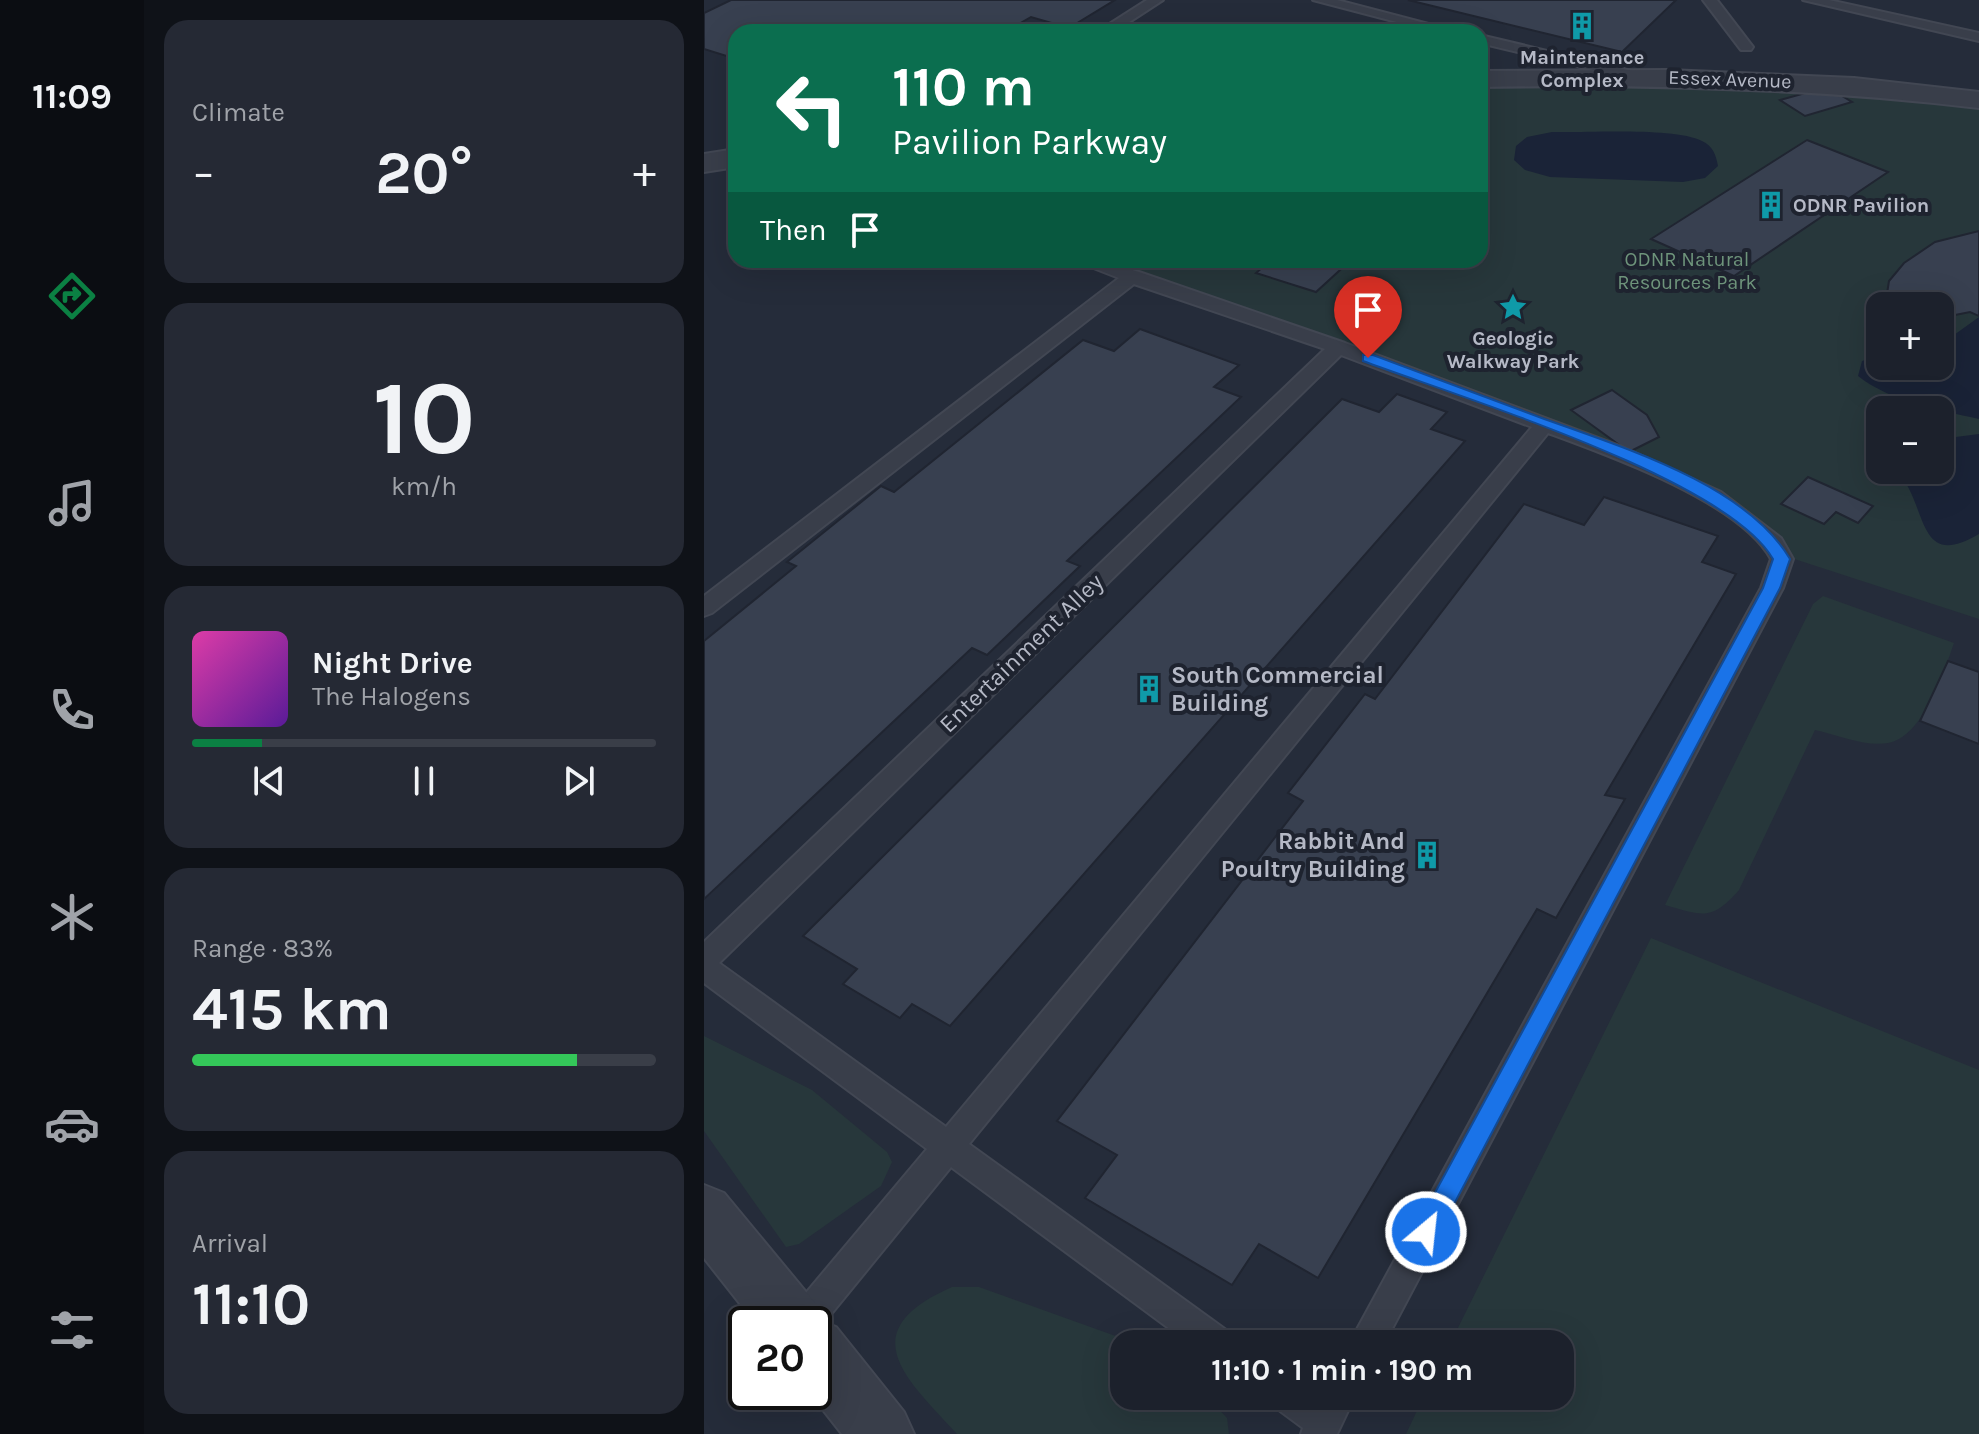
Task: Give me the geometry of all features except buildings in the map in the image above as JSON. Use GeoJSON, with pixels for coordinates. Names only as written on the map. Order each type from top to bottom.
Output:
{"type":"FeatureCollection","features":[{"type":"Feature","properties":{"kind":"street","name":"Essex Avenue"},"geometry":{"type":"LineString","coordinates":[[1488,79],[1631,75],[1843,82],[1979,100]]}},
{"type":"Feature","properties":{"kind":"street"},"geometry":{"type":"LineString","coordinates":[[704,163],[728,159]]}},
{"type":"Feature","properties":{"kind":"street"},"geometry":{"type":"LineString","coordinates":[[704,1213],[779,1306]]}},
{"type":"Feature","properties":{"kind":"street"},"geometry":{"type":"LineString","coordinates":[[832,1372],[882,1434]]}},
{"type":"Feature","properties":{"kind":"lane"},"geometry":{"type":"LineString","coordinates":[[1117,24],[1156,0]]}},
{"type":"Feature","properties":{"kind":"lane"},"geometry":{"type":"LineString","coordinates":[[1320,0],[1419,24]]}},
{"type":"Feature","properties":{"kind":"lane"},"geometry":{"type":"LineString","coordinates":[[1710,0],[1746,47]]}},
{"type":"Feature","properties":{"kind":"lane"},"geometry":{"type":"LineString","coordinates":[[1810,0],[1979,37]]}},
{"type":"Feature","properties":{"kind":"lane"},"geometry":{"type":"LineString","coordinates":[[1102,11],[1126,18]]}},
{"type":"Feature","properties":{"kind":"lane"},"geometry":{"type":"LineString","coordinates":[[1488,41],[1631,75]]}},
{"type":"Feature","properties":{"kind":"lane"},"geometry":{"type":"LineString","coordinates":[[1108,268],[1338,347],[1613,450],[1714,497],[1773,543],[1782,559],[1772,588],[1374,1330]]}},
{"type":"Feature","properties":{"kind":"lane"},"geometry":{"type":"LineString","coordinates":[[704,608],[1133,276]]}},
{"type":"Feature","properties":{"kind":"lane","name":"Entertainment Alley"},"geometry":{"type":"LineString","coordinates":[[704,960],[1338,347]]}},
{"type":"Feature","properties":{"kind":"lane"},"geometry":{"type":"LineString","coordinates":[[817,1306],[1545,424]]}},
{"type":"Feature","properties":{"kind":"lane"},"geometry":{"type":"LineString","coordinates":[[704,967],[1198,1330]]}},
{"type":"Feature","properties":{"kind":"green space","name":"ODNR Natural Resources Park"},"geometry":{"type":"Polygon","coordinates":[[[1631,75],[1979,100],[1979,619],[1779,554],[1773,543],[1665,473],[1104,268],[1488,268],[1488,79],[1631,75]]]}},
{"type":"Feature","properties":{"kind":"green space"},"geometry":{"type":"Polygon","coordinates":[[[1823,596],[1954,643],[1930,702],[1912,729],[1888,743],[1861,742],[1815,730],[1739,890],[1721,907],[1706,913],[1665,905],[1813,604],[1823,596]]]}},
{"type":"Feature","properties":{"kind":"green space"},"geometry":{"type":"Polygon","coordinates":[[[1651,938],[1979,1070],[1979,1434],[1406,1434],[1417,1410],[1574,1410],[1574,1330],[1457,1330],[1651,938]]]}},
{"type":"Feature","properties":{"kind":"green space"},"geometry":{"type":"Polygon","coordinates":[[[704,1036],[812,1090],[887,1152],[892,1162],[881,1186],[799,1244],[786,1247],[704,1131],[704,1036]]]}},
{"type":"Feature","properties":{"kind":"green space"},"geometry":{"type":"Polygon","coordinates":[[[952,1287],[979,1287],[1110,1334],[1110,1410],[1219,1410],[1227,1418],[1229,1434],[957,1434],[921,1394],[898,1357],[896,1339],[903,1321],[921,1304],[952,1287]]]}},
{"type":"Feature","properties":{"kind":"water"},"geometry":{"type":"Polygon","coordinates":[[[1552,132],[1651,132],[1689,137],[1709,145],[1718,166],[1705,178],[1683,182],[1550,177],[1525,170],[1514,160],[1516,146],[1527,137],[1552,132]]]}},
{"type":"Feature","properties":{"kind":"water"},"geometry":{"type":"Polygon","coordinates":[[[1979,317],[1979,419],[1954,413],[1954,396],[1894,396],[1858,376],[1862,361],[1866,360],[1866,380],[1954,380],[1954,335],[1979,317]]]}},
{"type":"Feature","properties":{"kind":"water"},"geometry":{"type":"Polygon","coordinates":[[[1979,434],[1979,534],[1958,544],[1944,545],[1933,539],[1926,529],[1906,484],[1954,484],[1954,437],[1979,434]]]}},
{"type":"Feature","properties":{"kind":"place","name":"Maintenance Complex"},"geometry":{"type":"Point","coordinates":[1582,26]}},
{"type":"Feature","properties":{"kind":"place","name":"ODNR Pavilion"},"geometry":{"type":"Point","coordinates":[1771,205]}},
{"type":"Feature","properties":{"kind":"place","name":"Geologic Walkway Park"},"geometry":{"type":"Point","coordinates":[1513,307]}},
{"type":"Feature","properties":{"kind":"place","name":"South Commercial Building"},"geometry":{"type":"Point","coordinates":[1149,689]}},
{"type":"Feature","properties":{"kind":"place","name":"Rabbit And Poultry Building"},"geometry":{"type":"Point","coordinates":[1427,855]}},
{"type":"Feature","properties":{"kind":"route"},"geometry":{"type":"LineString","coordinates":[[1368,358],[1613,450],[1690,484],[1740,516],[1773,543],[1782,559],[1772,588],[1426,1232]]}}]}
